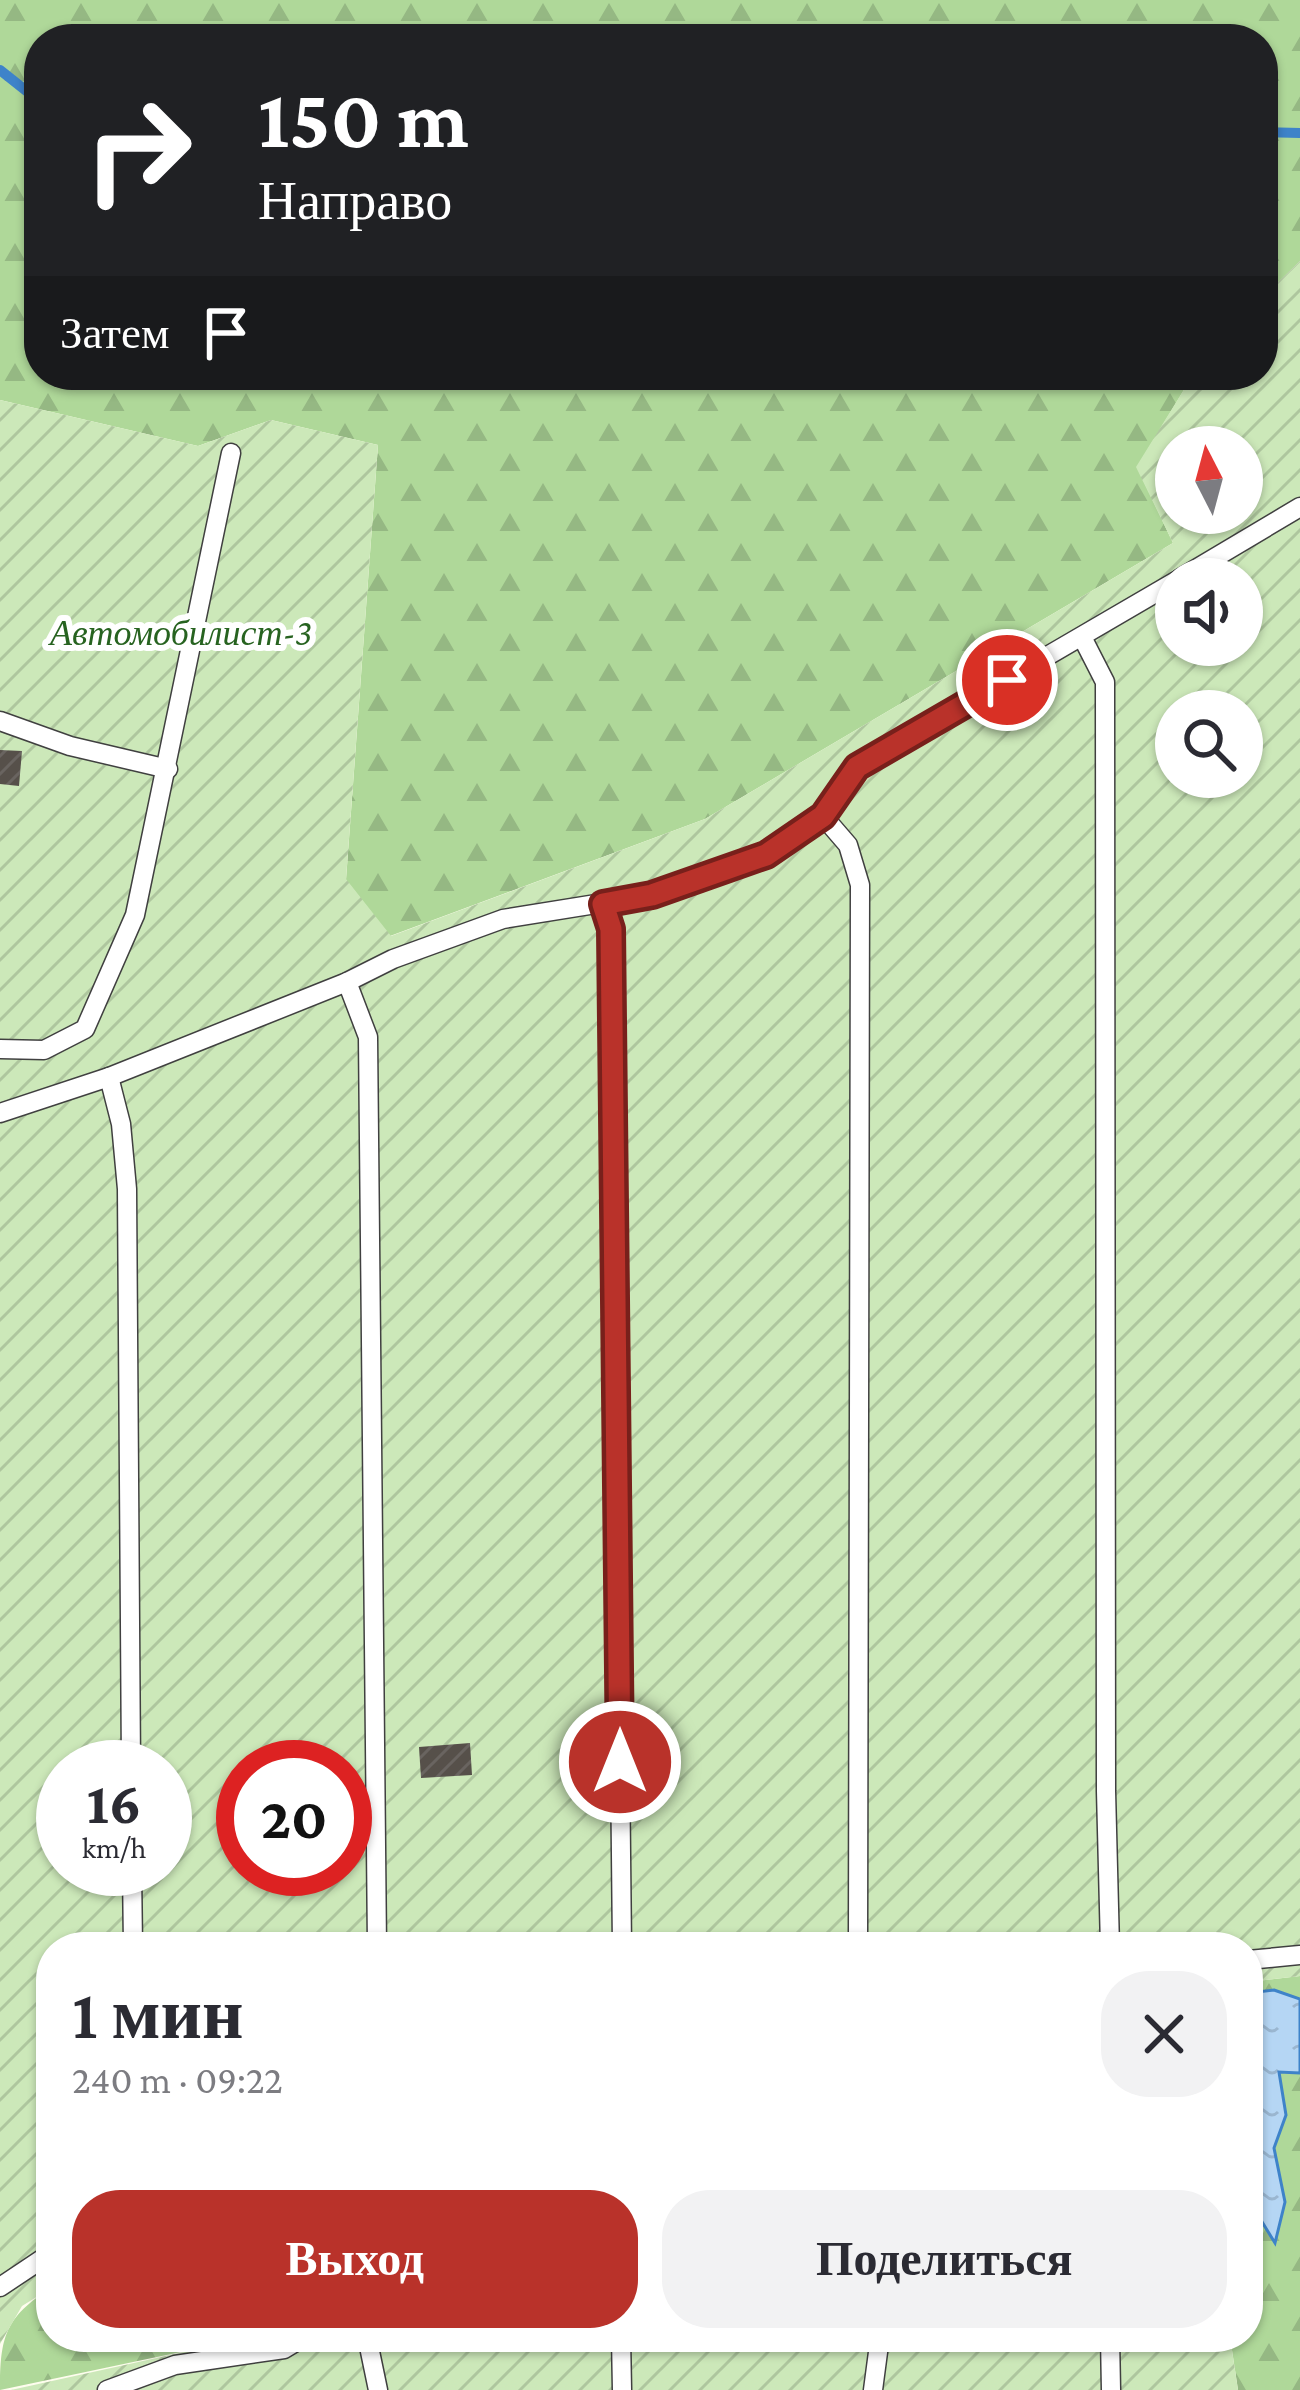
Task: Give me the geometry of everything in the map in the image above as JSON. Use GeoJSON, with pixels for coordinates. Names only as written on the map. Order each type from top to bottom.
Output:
{"type":"FeatureCollection","features":[{"type":"Feature","properties":{"kind":"lane"},"geometry":{"type":"LineString","coordinates":[[0,1049],[44,1050],[85,1029],[135,915],[231,453]]}},
{"type":"Feature","properties":{"kind":"lane"},"geometry":{"type":"LineString","coordinates":[[1215,558],[1300,507]]}},
{"type":"Feature","properties":{"kind":"lane"},"geometry":{"type":"LineString","coordinates":[[0,1113],[110,1077],[347,982],[393,958],[503,919],[652,895],[766,855],[823,816],[857,767],[1155,594]]}},
{"type":"Feature","properties":{"kind":"lane"},"geometry":{"type":"LineString","coordinates":[[1082,637],[1105,682],[1110,1932]]}},
{"type":"Feature","properties":{"kind":"lane"},"geometry":{"type":"LineString","coordinates":[[0,721],[70,746],[168,769]]}},
{"type":"Feature","properties":{"kind":"lane"},"geometry":{"type":"LineString","coordinates":[[823,816],[848,845],[860,884],[858,1932]]}},
{"type":"Feature","properties":{"kind":"lane"},"geometry":{"type":"LineString","coordinates":[[603,904],[611,929],[622,1932]]}},
{"type":"Feature","properties":{"kind":"lane"},"geometry":{"type":"LineString","coordinates":[[347,982],[368,1037],[377,1932]]}},
{"type":"Feature","properties":{"kind":"lane"},"geometry":{"type":"LineString","coordinates":[[110,1077],[121,1124],[127,1189],[131,1740]]}},
{"type":"Feature","properties":{"kind":"lane"},"geometry":{"type":"LineString","coordinates":[[132,1896],[133,1932]]}},
{"type":"Feature","properties":{"kind":"lane"},"geometry":{"type":"LineString","coordinates":[[1263,1959],[1300,1955]]}},
{"type":"Feature","properties":{"kind":"lane"},"geometry":{"type":"LineString","coordinates":[[0,2287],[36,2263]]}},
{"type":"Feature","properties":{"kind":"lane"},"geometry":{"type":"LineString","coordinates":[[116,2389],[175,2365],[264,2352]]}},
{"type":"Feature","properties":{"kind":"lane"},"geometry":{"type":"LineString","coordinates":[[370,2352],[378,2390]]}},
{"type":"Feature","properties":{"kind":"lane"},"geometry":{"type":"LineString","coordinates":[[621,2352],[622,2390]]}},
{"type":"Feature","properties":{"kind":"lane"},"geometry":{"type":"LineString","coordinates":[[873,2390],[878,2352]]}},
{"type":"Feature","properties":{"kind":"lane"},"geometry":{"type":"LineString","coordinates":[[1110,2352],[1111,2390]]}},
{"type":"Feature","properties":{"kind":"green space"},"geometry":{"type":"Polygon","coordinates":[[[0,0],[1300,0],[1300,261],[1278,282],[1278,24],[24,24],[24,390],[1184,390],[1162,426],[1155,426],[1155,437],[1137,467],[1155,505],[1155,534],[1169,534],[1173,543],[705,819],[390,936],[346,880],[378,445],[271,420],[198,446],[0,400],[0,0]]]}},
{"type":"Feature","properties":{"kind":"green space","name":"Автомобилист-3"},"geometry":{"type":"Polygon","coordinates":[[[1300,261],[1300,1976],[1263,1980],[1263,1932],[36,1932],[36,2297],[22,2306],[0,2344],[0,400],[198,446],[271,420],[378,445],[346,879],[391,936],[705,819],[1173,543],[1169,534],[1263,534],[1263,426],[1161,426],[1184,390],[1278,390],[1278,282],[1300,261]]]}},
{"type":"Feature","properties":{"kind":"green space"},"geometry":{"type":"Polygon","coordinates":[[[1155,436],[1155,506],[1136,467],[1155,436]]]}},
{"type":"Feature","properties":{"kind":"green space"},"geometry":{"type":"Polygon","coordinates":[[[1300,1976],[1300,2390],[1238,2390],[1232,2352],[1263,2352],[1263,1980],[1300,1976]]]}},
{"type":"Feature","properties":{"kind":"green space"},"geometry":{"type":"Polygon","coordinates":[[[36,2300],[36,2352],[181,2352],[0,2390],[4,2342],[24,2309],[36,2300]]]}},
{"type":"Feature","properties":{"kind":"green space"},"geometry":{"type":"Polygon","coordinates":[[[184,2352],[1232,2352],[1238,2390],[11,2390],[184,2352]]]}},
{"type":"Feature","properties":{"kind":"water"},"geometry":{"type":"Polygon","coordinates":[[[1263,1991],[1300,1999],[1300,2073],[1279,2072],[1286,2115],[1274,2148],[1285,2202],[1275,2243],[1263,2223],[1263,1991]]]}},
{"type":"Feature","properties":{"kind":"building"},"geometry":{"type":"Polygon","coordinates":[[[0,750],[22,751],[19,786],[0,784],[0,750]]]}},
{"type":"Feature","properties":{"kind":"building"},"geometry":{"type":"Polygon","coordinates":[[[470,1743],[472,1775],[421,1778],[419,1747],[470,1743]]]}},
{"type":"Feature","properties":{"kind":"waterway"},"geometry":{"type":"LineString","coordinates":[[0,70],[24,89]]}},
{"type":"Feature","properties":{"kind":"waterway"},"geometry":{"type":"LineString","coordinates":[[1278,132],[1300,133]]}},
{"type":"Feature","properties":{"kind":"route"},"geometry":{"type":"LineString","coordinates":[[620,1762],[611,929],[603,904],[652,895],[766,855],[823,816],[857,767],[1007,680]]}}]}
